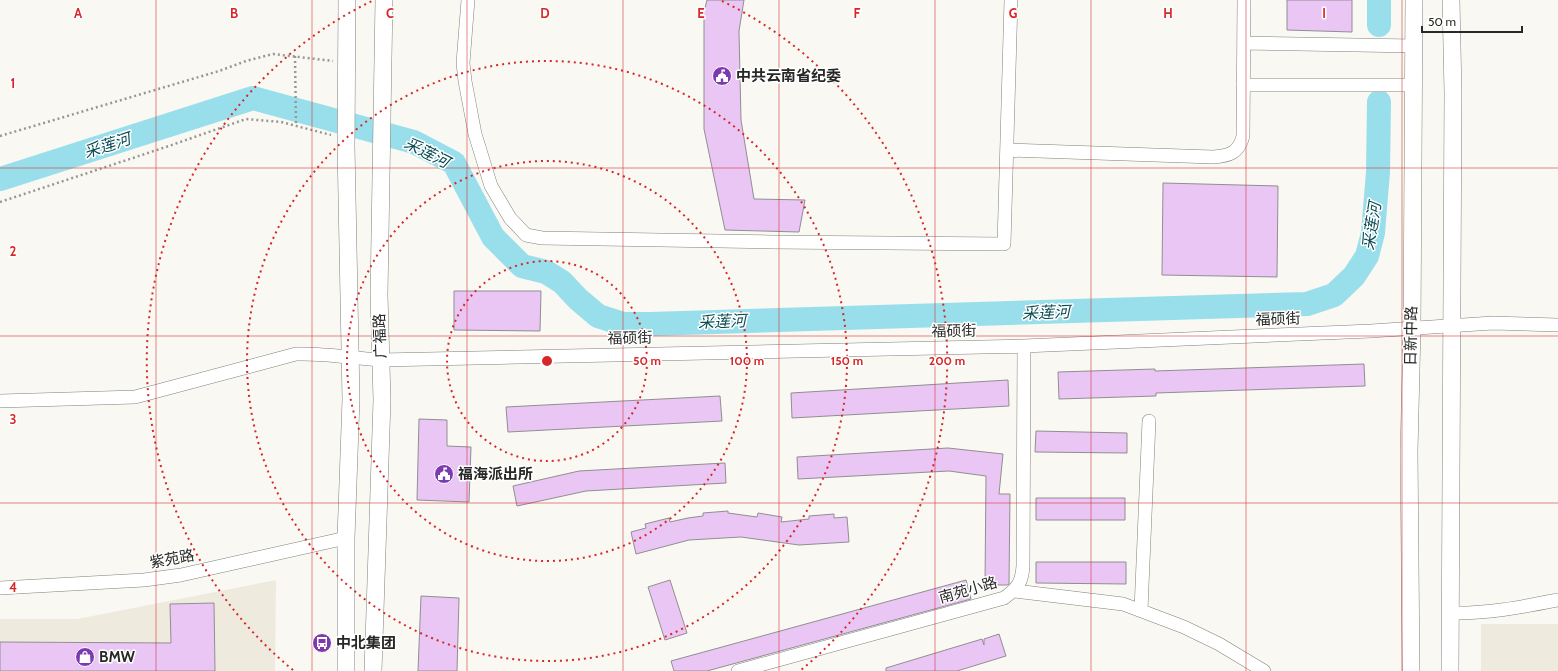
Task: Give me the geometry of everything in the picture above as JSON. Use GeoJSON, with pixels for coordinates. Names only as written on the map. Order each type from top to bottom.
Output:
{"type":"FeatureCollection","features":[{"type":"Feature","properties":{"kind":"main road","name":"广福路"},"geometry":{"type":"LineString","coordinates":[[346,671],[346,538],[351,399],[346,146],[348,99],[347,0]]}},
{"type":"Feature","properties":{"kind":"main road","name":"广福路"},"geometry":{"type":"LineString","coordinates":[[374,671],[382,400],[379,295],[383,154],[384,0]]}},
{"type":"Feature","properties":{"kind":"main road","name":"日新中路"},"geometry":{"type":"LineString","coordinates":[[1411,671],[1409,452],[1412,328],[1414,0]]}},
{"type":"Feature","properties":{"kind":"main road"},"geometry":{"type":"LineString","coordinates":[[1450,671],[1452,0]]}},
{"type":"Feature","properties":{"kind":"street"},"geometry":{"type":"LineString","coordinates":[[468,0],[463,63],[475,134],[491,186],[510,218],[526,235],[550,238],[1004,244],[1011,0]]}},
{"type":"Feature","properties":{"kind":"street"},"geometry":{"type":"LineString","coordinates":[[1007,150],[1213,157],[1228,156],[1236,150],[1243,136],[1244,0]]}},
{"type":"Feature","properties":{"kind":"street"},"geometry":{"type":"LineString","coordinates":[[1244,43],[1414,46]]}},
{"type":"Feature","properties":{"kind":"street"},"geometry":{"type":"LineString","coordinates":[[1243,85],[1413,85]]}},
{"type":"Feature","properties":{"kind":"street","name":"福硕街"},"geometry":{"type":"LineString","coordinates":[[0,401],[135,397],[296,354],[317,354],[381,360],[1024,346],[1371,331],[1493,323],[1558,325]]}},
{"type":"Feature","properties":{"kind":"street","name":"南苑小路"},"geometry":{"type":"LineString","coordinates":[[738,671],[1004,598],[1015,591],[1022,578],[1023,566],[1024,346]]}},
{"type":"Feature","properties":{"kind":"street"},"geometry":{"type":"LineString","coordinates":[[1141,610],[1149,422]]}},
{"type":"Feature","properties":{"kind":"street","name":"紫苑路"},"geometry":{"type":"LineString","coordinates":[[0,588],[144,580],[181,575],[346,538]]}},
{"type":"Feature","properties":{"kind":"street"},"geometry":{"type":"LineString","coordinates":[[1015,591],[1123,604],[1141,610],[1219,644],[1264,671]]}},
{"type":"Feature","properties":{"kind":"street"},"geometry":{"type":"LineString","coordinates":[[1450,613],[1474,614],[1500,611],[1558,600]]}},
{"type":"Feature","properties":{"kind":"path"},"geometry":{"type":"LineString","coordinates":[[0,136],[273,54],[347,63]]}},
{"type":"Feature","properties":{"kind":"path"},"geometry":{"type":"LineString","coordinates":[[295,56],[296,125]]}},
{"type":"Feature","properties":{"kind":"path"},"geometry":{"type":"LineString","coordinates":[[0,202],[246,119],[296,125],[332,136],[346,146]]}},
{"type":"Feature","properties":{"kind":"shaded area"},"geometry":{"type":"Polygon","coordinates":[[[276,580],[275,671],[0,671],[0,619],[77,619],[276,580]]]}},
{"type":"Feature","properties":{"kind":"shaded area"},"geometry":{"type":"Polygon","coordinates":[[[1481,624],[1558,624],[1558,671],[1481,671],[1481,624]]]}},
{"type":"Feature","properties":{"kind":"building","name":"中共云南省纪委"},"geometry":{"type":"Polygon","coordinates":[[[707,0],[744,0],[739,31],[741,120],[754,199],[805,200],[799,232],[725,230],[704,129],[704,12],[707,0]]]}},
{"type":"Feature","properties":{"kind":"building"},"geometry":{"type":"Polygon","coordinates":[[[1287,0],[1352,0],[1352,32],[1287,30],[1287,0]]]}},
{"type":"Feature","properties":{"kind":"building"},"geometry":{"type":"Polygon","coordinates":[[[1163,183],[1278,186],[1277,277],[1162,275],[1163,183]]]}},
{"type":"Feature","properties":{"kind":"building"},"geometry":{"type":"Polygon","coordinates":[[[454,291],[541,291],[540,331],[454,330],[454,291]]]}},
{"type":"Feature","properties":{"kind":"building"},"geometry":{"type":"Polygon","coordinates":[[[1364,364],[1365,386],[1156,393],[1156,396],[1059,399],[1058,372],[1155,369],[1155,371],[1364,364]]]}},
{"type":"Feature","properties":{"kind":"building"},"geometry":{"type":"Polygon","coordinates":[[[1008,380],[1009,406],[792,418],[791,393],[1008,380]]]}},
{"type":"Feature","properties":{"kind":"building"},"geometry":{"type":"Polygon","coordinates":[[[720,396],[722,421],[508,432],[506,407],[720,396]]]}},
{"type":"Feature","properties":{"kind":"building","name":"福海派出所"},"geometry":{"type":"Polygon","coordinates":[[[419,419],[447,420],[447,446],[471,447],[469,502],[417,500],[419,419]]]}},
{"type":"Feature","properties":{"kind":"building"},"geometry":{"type":"Polygon","coordinates":[[[1036,431],[1127,433],[1127,453],[1035,452],[1036,431]]]}},
{"type":"Feature","properties":{"kind":"building"},"geometry":{"type":"Polygon","coordinates":[[[948,448],[1003,454],[999,494],[1010,494],[1009,584],[1007,585],[985,585],[986,476],[949,471],[798,479],[797,457],[948,448]]]}},
{"type":"Feature","properties":{"kind":"building"},"geometry":{"type":"Polygon","coordinates":[[[725,463],[726,483],[586,491],[517,506],[513,486],[579,471],[725,463]]]}},
{"type":"Feature","properties":{"kind":"building"},"geometry":{"type":"Polygon","coordinates":[[[1036,498],[1125,498],[1125,520],[1036,520],[1036,498]]]}},
{"type":"Feature","properties":{"kind":"building"},"geometry":{"type":"Polygon","coordinates":[[[728,511],[728,513],[757,517],[758,513],[782,517],[781,522],[809,519],[809,516],[834,514],[834,518],[847,517],[849,542],[799,545],[741,537],[689,540],[636,554],[631,532],[646,528],[645,524],[669,518],[670,522],[703,516],[703,513],[728,511]]]}},
{"type":"Feature","properties":{"kind":"building"},"geometry":{"type":"Polygon","coordinates":[[[1036,562],[1126,562],[1126,584],[1036,583],[1036,562]]]}},
{"type":"Feature","properties":{"kind":"building"},"geometry":{"type":"Polygon","coordinates":[[[670,580],[687,633],[665,640],[648,587],[670,580]]]}},
{"type":"Feature","properties":{"kind":"building"},"geometry":{"type":"Polygon","coordinates":[[[966,580],[971,599],[707,671],[674,671],[671,661],[966,580]]]}},
{"type":"Feature","properties":{"kind":"building"},"geometry":{"type":"Polygon","coordinates":[[[421,596],[459,598],[457,671],[418,671],[421,596]]]}},
{"type":"Feature","properties":{"kind":"building","name":"BMW"},"geometry":{"type":"Polygon","coordinates":[[[214,603],[215,671],[0,671],[0,642],[171,643],[170,604],[214,603]]]}},
{"type":"Feature","properties":{"kind":"building"},"geometry":{"type":"Polygon","coordinates":[[[999,634],[1006,656],[957,671],[886,671],[886,668],[982,639],[984,645],[984,639],[999,634]]]}},
{"type":"Feature","properties":{"kind":"waterway","name":"采莲河"},"geometry":{"type":"LineString","coordinates":[[1379,0],[1379,25]]}},
{"type":"Feature","properties":{"kind":"waterway","name":"采莲河"},"geometry":{"type":"LineString","coordinates":[[0,179],[253,98],[414,142],[454,163],[493,237],[522,266],[546,272],[562,282],[578,299],[598,316],[623,324],[1307,304],[1334,295],[1354,276],[1367,256],[1373,233],[1378,172],[1379,102]]}},
{"type":"Feature","properties":{"kind":"place","name":"中共云南省纪委"},"geometry":{"type":"Point","coordinates":[722,76]}},
{"type":"Feature","properties":{"kind":"place","name":"福海派出所"},"geometry":{"type":"Point","coordinates":[444,474]}},
{"type":"Feature","properties":{"kind":"place","name":"中北集团"},"geometry":{"type":"Point","coordinates":[322,643]}},
{"type":"Feature","properties":{"kind":"place","name":"BMW"},"geometry":{"type":"Point","coordinates":[85,657]}}]}
